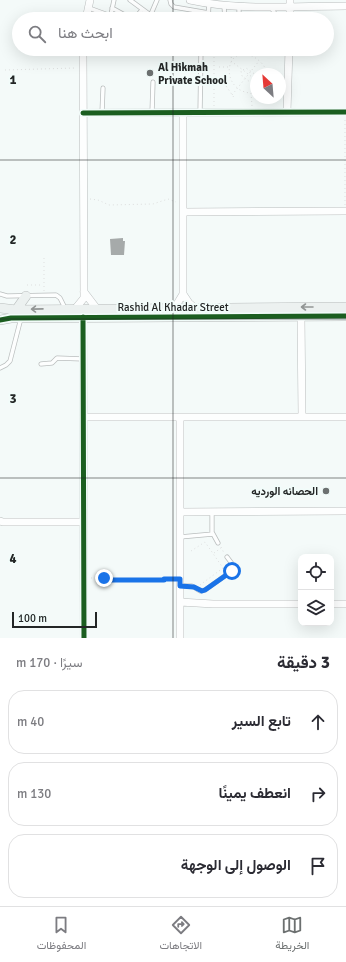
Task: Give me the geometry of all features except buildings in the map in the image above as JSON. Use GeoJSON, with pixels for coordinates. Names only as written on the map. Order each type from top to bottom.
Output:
{"type":"FeatureCollection","features":[{"type":"Feature","properties":{"kind":"street"},"geometry":{"type":"LineString","coordinates":[[87,12],[90,0]]}},
{"type":"Feature","properties":{"kind":"street"},"geometry":{"type":"LineString","coordinates":[[190,0],[224,6],[271,6],[289,3],[346,6]]}},
{"type":"Feature","properties":{"kind":"street"},"geometry":{"type":"LineString","coordinates":[[70,309],[84,298],[83,56]]}},
{"type":"Feature","properties":{"kind":"street"},"geometry":{"type":"LineString","coordinates":[[289,56],[290,112]]}},
{"type":"Feature","properties":{"kind":"street"},"geometry":{"type":"LineString","coordinates":[[84,113],[346,112]]}},
{"type":"Feature","properties":{"kind":"street"},"geometry":{"type":"LineString","coordinates":[[171,308],[177,304],[183,294],[183,113]]}},
{"type":"Feature","properties":{"kind":"street"},"geometry":{"type":"LineString","coordinates":[[183,208],[345,211]]}},
{"type":"Feature","properties":{"kind":"street"},"geometry":{"type":"LineString","coordinates":[[84,292],[97,309]]}},
{"type":"Feature","properties":{"kind":"street"},"geometry":{"type":"LineString","coordinates":[[183,294],[189,303],[195,308]]}},
{"type":"Feature","properties":{"kind":"street"},"geometry":{"type":"LineString","coordinates":[[16,310],[26,296]]}},
{"type":"Feature","properties":{"kind":"street","name":"Rashid Al Khadar Street"},"geometry":{"type":"LineString","coordinates":[[0,308],[16,310],[346,307]]}},
{"type":"Feature","properties":{"kind":"street"},"geometry":{"type":"LineString","coordinates":[[301,316],[302,417]]}},
{"type":"Feature","properties":{"kind":"street","name":"Rashid Al Khadar Street"},"geometry":{"type":"LineString","coordinates":[[0,320],[21,318],[83,317],[346,316]]}},
{"type":"Feature","properties":{"kind":"street"},"geometry":{"type":"LineString","coordinates":[[83,317],[84,638]]}},
{"type":"Feature","properties":{"kind":"street"},"geometry":{"type":"LineString","coordinates":[[83,417],[346,417]]}},
{"type":"Feature","properties":{"kind":"street"},"geometry":{"type":"LineString","coordinates":[[180,417],[180,638]]}},
{"type":"Feature","properties":{"kind":"street"},"geometry":{"type":"LineString","coordinates":[[180,512],[346,511]]}},
{"type":"Feature","properties":{"kind":"street"},"geometry":{"type":"LineString","coordinates":[[1,523],[83,522]]}},
{"type":"Feature","properties":{"kind":"street"},"geometry":{"type":"LineString","coordinates":[[180,604],[298,604]]}},
{"type":"Feature","properties":{"kind":"street"},"geometry":{"type":"LineString","coordinates":[[334,604],[346,604]]}},
{"type":"Feature","properties":{"kind":"lane"},"geometry":{"type":"LineString","coordinates":[[111,12],[114,0]]}},
{"type":"Feature","properties":{"kind":"lane"},"geometry":{"type":"LineString","coordinates":[[130,0],[146,12]]}},
{"type":"Feature","properties":{"kind":"lane"},"geometry":{"type":"LineString","coordinates":[[152,12],[157,0]]}},
{"type":"Feature","properties":{"kind":"lane"},"geometry":{"type":"LineString","coordinates":[[170,0],[170,4],[174,7],[202,12]]}},
{"type":"Feature","properties":{"kind":"lane"},"geometry":{"type":"LineString","coordinates":[[208,12],[212,4]]}},
{"type":"Feature","properties":{"kind":"lane"},"geometry":{"type":"LineString","coordinates":[[224,6],[224,12]]}},
{"type":"Feature","properties":{"kind":"lane"},"geometry":{"type":"LineString","coordinates":[[239,6],[239,12]]}},
{"type":"Feature","properties":{"kind":"lane"},"geometry":{"type":"LineString","coordinates":[[271,6],[273,12]]}},
{"type":"Feature","properties":{"kind":"lane"},"geometry":{"type":"LineString","coordinates":[[88,8],[97,12]]}},
{"type":"Feature","properties":{"kind":"lane"},"geometry":{"type":"LineString","coordinates":[[112,8],[120,12]]}},
{"type":"Feature","properties":{"kind":"lane"},"geometry":{"type":"LineString","coordinates":[[200,113],[201,56]]}},
{"type":"Feature","properties":{"kind":"lane"},"geometry":{"type":"LineString","coordinates":[[152,113],[153,82]]}},
{"type":"Feature","properties":{"kind":"lane"},"geometry":{"type":"LineString","coordinates":[[102,113],[103,88]]}},
{"type":"Feature","properties":{"kind":"lane"},"geometry":{"type":"LineString","coordinates":[[0,294],[8,296],[58,296],[70,309]]}},
{"type":"Feature","properties":{"kind":"lane"},"geometry":{"type":"LineString","coordinates":[[0,368],[10,361],[21,318]]}},
{"type":"Feature","properties":{"kind":"lane"},"geometry":{"type":"LineString","coordinates":[[41,364],[52,363],[57,358],[83,359]]}},
{"type":"Feature","properties":{"kind":"lane"},"geometry":{"type":"LineString","coordinates":[[212,512],[213,534],[218,543]]}},
{"type":"Feature","properties":{"kind":"lane"},"geometry":{"type":"LineString","coordinates":[[180,537],[213,534]]}},
{"type":"Feature","properties":{"kind":"lane"},"geometry":{"type":"LineString","coordinates":[[180,582],[203,591],[232,571],[233,566],[227,557]]}},
{"type":"Feature","properties":{"kind":"path"},"geometry":{"type":"LineString","coordinates":[[212,4],[213,12]]}},
{"type":"Feature","properties":{"kind":"path"},"geometry":{"type":"LineString","coordinates":[[214,56],[214,113]]}},
{"type":"Feature","properties":{"kind":"path"},"geometry":{"type":"LineString","coordinates":[[231,56],[229,67],[230,77],[238,88],[250,92]]}},
{"type":"Feature","properties":{"kind":"path"},"geometry":{"type":"LineString","coordinates":[[231,61],[238,56]]}},
{"type":"Feature","properties":{"kind":"path"},"geometry":{"type":"LineString","coordinates":[[250,56],[259,61],[265,68]]}},
{"type":"Feature","properties":{"kind":"path"},"geometry":{"type":"LineString","coordinates":[[231,61],[248,74],[232,95]]}},
{"type":"Feature","properties":{"kind":"path"},"geometry":{"type":"LineString","coordinates":[[253,68],[259,61]]}},
{"type":"Feature","properties":{"kind":"path"},"geometry":{"type":"LineString","coordinates":[[219,67],[229,67]]}},
{"type":"Feature","properties":{"kind":"path"},"geometry":{"type":"LineString","coordinates":[[5,70],[83,68]]}},
{"type":"Feature","properties":{"kind":"path"},"geometry":{"type":"LineString","coordinates":[[242,70],[246,68],[250,70]]}},
{"type":"Feature","properties":{"kind":"path"},"geometry":{"type":"LineString","coordinates":[[242,70],[241,74],[250,82]]}},
{"type":"Feature","properties":{"kind":"path"},"geometry":{"type":"LineString","coordinates":[[224,83],[235,99]]}},
{"type":"Feature","properties":{"kind":"path"},"geometry":{"type":"LineString","coordinates":[[252,104],[252,112]]}},
{"type":"Feature","properties":{"kind":"path"},"geometry":{"type":"LineString","coordinates":[[345,211],[346,112]]}},
{"type":"Feature","properties":{"kind":"path"},"geometry":{"type":"LineString","coordinates":[[84,198],[98,200],[109,205],[153,204],[168,199],[183,208]]}},
{"type":"Feature","properties":{"kind":"path"},"geometry":{"type":"LineString","coordinates":[[44,255],[44,295]]}},
{"type":"Feature","properties":{"kind":"path"},"geometry":{"type":"LineString","coordinates":[[27,285],[44,285]]}},
{"type":"Feature","properties":{"kind":"path"},"geometry":{"type":"LineString","coordinates":[[191,551],[205,542],[224,568],[196,588]]}},
{"type":"Feature","properties":{"kind":"path"},"geometry":{"type":"LineString","coordinates":[[218,543],[227,557]]}},
{"type":"Feature","properties":{"kind":"path"},"geometry":{"type":"LineString","coordinates":[[213,554],[221,548]]}},
{"type":"Feature","properties":{"kind":"path"},"geometry":{"type":"LineString","coordinates":[[84,578],[104,578],[104,580],[164,579],[180,582]]}},
{"type":"Feature","properties":{"kind":"cycle path"},"geometry":{"type":"LineString","coordinates":[[83,113],[346,112]]}},
{"type":"Feature","properties":{"kind":"cycle path"},"geometry":{"type":"LineString","coordinates":[[0,320],[11,318],[346,316]]}},
{"type":"Feature","properties":{"kind":"cycle path"},"geometry":{"type":"LineString","coordinates":[[83,317],[84,638]]}},
{"type":"Feature","properties":{"kind":"place","name":"Al Hikmah Private School"},"geometry":{"type":"Point","coordinates":[150,73]}},
{"type":"Feature","properties":{"kind":"place","name":"الحصانه الورديه"},"geometry":{"type":"Point","coordinates":[326,491]}},
{"type":"Feature","properties":{"kind":"route"},"geometry":{"type":"LineString","coordinates":[[104,578],[104,580],[180,579],[180,586],[194,587],[200,591],[203,591],[232,571]]}}]}
